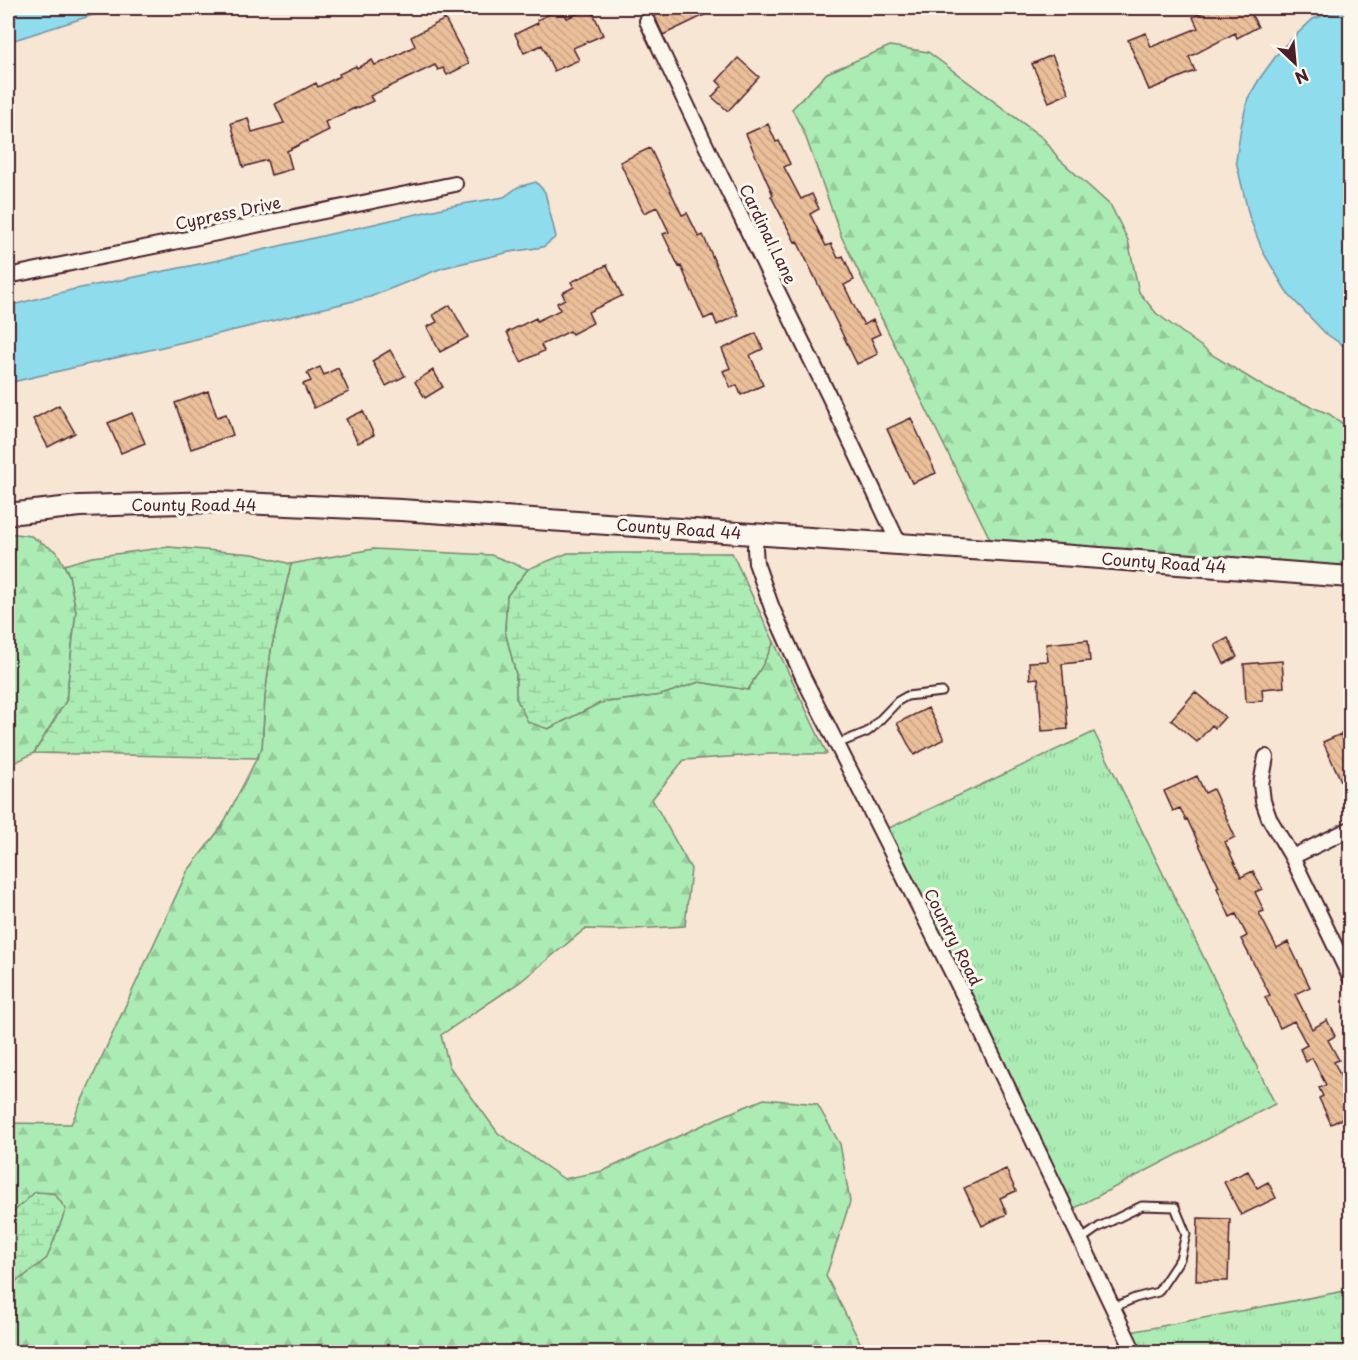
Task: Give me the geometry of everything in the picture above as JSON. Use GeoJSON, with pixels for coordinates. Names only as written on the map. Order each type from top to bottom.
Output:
{"type":"FeatureCollection","features":[{"type":"Feature","properties":{"kind":"main road","name":"County Road 44"},"geometry":{"type":"LineString","coordinates":[[8,514],[80,506],[216,502],[401,510],[1350,577]]}},
{"type":"Feature","properties":{"kind":"street","name":"Cardinal Lane"},"geometry":{"type":"LineString","coordinates":[[647,21],[899,544]]}},
{"type":"Feature","properties":{"kind":"street","name":"Cypress Drive"},"geometry":{"type":"LineString","coordinates":[[8,276],[455,184]]}},
{"type":"Feature","properties":{"kind":"street","name":"Country Road"},"geometry":{"type":"LineString","coordinates":[[756,534],[756,563],[772,608],[803,677],[969,1006],[1134,1353]]}},
{"type":"Feature","properties":{"kind":"street"},"geometry":{"type":"LineString","coordinates":[[1266,757],[1261,784],[1263,801],[1269,818],[1292,857],[1350,977]]}},
{"type":"Feature","properties":{"kind":"street"},"geometry":{"type":"LineString","coordinates":[[1292,857],[1350,829]]}},
{"type":"Feature","properties":{"kind":"lane"},"geometry":{"type":"LineString","coordinates":[[837,744],[867,732],[898,700],[907,696],[942,692]]}},
{"type":"Feature","properties":{"kind":"lane"},"geometry":{"type":"LineString","coordinates":[[1079,1241],[1099,1227],[1142,1206],[1175,1207],[1186,1234],[1180,1259],[1158,1292],[1135,1298],[1112,1308]]}},
{"type":"Feature","properties":{"kind":"green space"},"geometry":{"type":"Polygon","coordinates":[[[890,46],[928,52],[1044,139],[1059,159],[1111,206],[1128,240],[1139,292],[1156,313],[1214,356],[1266,388],[1329,414],[1350,429],[1350,566],[991,541],[842,238],[805,135],[792,109],[827,73],[890,46]]]}},
{"type":"Feature","properties":{"kind":"green space"},"geometry":{"type":"Polygon","coordinates":[[[8,533],[31,536],[57,552],[69,575],[76,611],[66,701],[34,753],[8,766],[8,533]]]}},
{"type":"Feature","properties":{"kind":"green space"},"geometry":{"type":"Polygon","coordinates":[[[169,547],[253,554],[291,564],[271,650],[262,748],[257,758],[34,753],[66,701],[76,611],[69,575],[64,565],[92,557],[169,547]]]}},
{"type":"Feature","properties":{"kind":"green space"},"geometry":{"type":"Polygon","coordinates":[[[373,549],[491,555],[528,569],[507,596],[505,631],[516,674],[516,698],[548,729],[600,703],[661,695],[699,682],[748,690],[774,642],[827,754],[771,754],[684,760],[652,799],[691,869],[685,926],[617,930],[585,929],[520,982],[441,1035],[449,1066],[498,1133],[564,1179],[603,1171],[764,1099],[817,1104],[840,1144],[850,1202],[826,1276],[865,1352],[8,1352],[8,1285],[23,1277],[36,1192],[8,1217],[8,1123],[71,1124],[187,872],[222,826],[262,748],[271,650],[291,564],[373,549]]]}},
{"type":"Feature","properties":{"kind":"green space"},"geometry":{"type":"Polygon","coordinates":[[[568,553],[732,553],[774,642],[748,690],[699,682],[661,695],[600,703],[548,729],[528,722],[516,698],[516,674],[505,631],[507,596],[528,569],[568,553]]]}},
{"type":"Feature","properties":{"kind":"green space"},"geometry":{"type":"Polygon","coordinates":[[[1094,732],[1275,1104],[1067,1212],[1004,1094],[874,835],[1094,732]]]}},
{"type":"Feature","properties":{"kind":"green space"},"geometry":{"type":"Polygon","coordinates":[[[35,1192],[54,1193],[66,1209],[47,1258],[23,1277],[8,1285],[8,1217],[35,1192]]]}},
{"type":"Feature","properties":{"kind":"green space"},"geometry":{"type":"Polygon","coordinates":[[[1350,1290],[1350,1352],[1135,1352],[1125,1333],[1350,1290]]]}},
{"type":"Feature","properties":{"kind":"water"},"geometry":{"type":"Polygon","coordinates":[[[8,8],[115,8],[8,42],[8,8]]]}},
{"type":"Feature","properties":{"kind":"water"},"geometry":{"type":"Polygon","coordinates":[[[1350,8],[1350,350],[1325,333],[1288,294],[1263,252],[1249,216],[1236,161],[1248,98],[1281,49],[1313,19],[1350,8]]]}},
{"type":"Feature","properties":{"kind":"water"},"geometry":{"type":"Polygon","coordinates":[[[536,182],[545,192],[556,237],[543,247],[510,252],[442,268],[370,297],[8,383],[8,306],[451,206],[504,197],[518,187],[536,182]]]}},
{"type":"Feature","properties":{"kind":"building"},"geometry":{"type":"Polygon","coordinates":[[[562,8],[567,18],[591,8],[603,35],[573,48],[579,60],[554,71],[542,45],[524,53],[515,34],[562,8]]]}},
{"type":"Feature","properties":{"kind":"building"},"geometry":{"type":"Polygon","coordinates":[[[647,8],[719,8],[663,35],[655,17],[647,8]]]}},
{"type":"Feature","properties":{"kind":"building"},"geometry":{"type":"Polygon","coordinates":[[[1212,8],[1248,8],[1258,27],[1237,38],[1235,33],[1189,57],[1195,71],[1149,90],[1128,40],[1146,33],[1151,47],[1198,28],[1193,17],[1212,8]]]}},
{"type":"Feature","properties":{"kind":"building"},"geometry":{"type":"Polygon","coordinates":[[[445,19],[469,64],[447,75],[443,68],[438,70],[435,65],[370,96],[373,101],[325,122],[329,130],[287,151],[292,169],[271,175],[267,160],[243,167],[231,123],[248,118],[252,132],[284,123],[275,104],[316,83],[318,87],[356,66],[357,68],[372,60],[375,65],[386,61],[415,46],[411,37],[445,19]]]}},
{"type":"Feature","properties":{"kind":"building"},"geometry":{"type":"Polygon","coordinates":[[[1052,55],[1069,93],[1049,102],[1032,64],[1052,55]]]}},
{"type":"Feature","properties":{"kind":"building"},"geometry":{"type":"Polygon","coordinates":[[[738,58],[759,77],[728,111],[712,97],[722,86],[717,81],[738,58]]]}},
{"type":"Feature","properties":{"kind":"building"},"geometry":{"type":"Polygon","coordinates":[[[768,124],[790,164],[784,167],[801,199],[812,194],[819,209],[810,214],[826,246],[831,244],[838,258],[843,256],[854,280],[844,285],[864,325],[873,320],[880,334],[871,338],[878,354],[857,364],[797,241],[795,242],[771,196],[773,195],[746,134],[768,124]]]}},
{"type":"Feature","properties":{"kind":"building"},"geometry":{"type":"Polygon","coordinates":[[[650,148],[682,215],[687,213],[699,237],[703,235],[738,315],[717,325],[713,315],[704,319],[681,266],[679,267],[663,234],[669,232],[657,207],[644,213],[620,162],[650,148]]]}},
{"type":"Feature","properties":{"kind":"building"},"geometry":{"type":"Polygon","coordinates":[[[607,265],[622,296],[588,312],[593,323],[572,334],[570,331],[541,345],[544,351],[521,362],[507,332],[536,318],[537,321],[560,310],[557,303],[565,299],[562,293],[574,287],[571,282],[607,265]]]}},
{"type":"Feature","properties":{"kind":"building"},"geometry":{"type":"Polygon","coordinates":[[[450,305],[468,337],[440,352],[427,327],[437,322],[433,315],[450,305]]]}},
{"type":"Feature","properties":{"kind":"building"},"geometry":{"type":"Polygon","coordinates":[[[756,333],[763,349],[750,355],[763,385],[741,395],[737,385],[731,388],[723,371],[730,368],[722,349],[756,333]]]}},
{"type":"Feature","properties":{"kind":"building"},"geometry":{"type":"Polygon","coordinates":[[[390,350],[405,376],[386,386],[372,361],[390,350]]]}},
{"type":"Feature","properties":{"kind":"building"},"geometry":{"type":"Polygon","coordinates":[[[320,367],[324,375],[338,368],[349,392],[314,408],[303,384],[311,381],[307,373],[320,367]]]}},
{"type":"Feature","properties":{"kind":"building"},"geometry":{"type":"Polygon","coordinates":[[[433,370],[443,387],[425,398],[415,382],[433,370]]]}},
{"type":"Feature","properties":{"kind":"building"},"geometry":{"type":"Polygon","coordinates":[[[208,391],[217,417],[226,414],[233,435],[191,449],[175,403],[208,391]]]}},
{"type":"Feature","properties":{"kind":"building"},"geometry":{"type":"Polygon","coordinates":[[[59,405],[75,433],[48,447],[33,419],[59,405]]]}},
{"type":"Feature","properties":{"kind":"building"},"geometry":{"type":"Polygon","coordinates":[[[363,411],[374,435],[358,443],[346,419],[363,411]]]}},
{"type":"Feature","properties":{"kind":"building"},"geometry":{"type":"Polygon","coordinates":[[[132,413],[145,443],[121,453],[108,423],[132,413]]]}},
{"type":"Feature","properties":{"kind":"building"},"geometry":{"type":"Polygon","coordinates":[[[911,418],[936,473],[912,483],[887,429],[911,418]]]}},
{"type":"Feature","properties":{"kind":"building"},"geometry":{"type":"Polygon","coordinates":[[[1228,638],[1237,657],[1224,664],[1215,645],[1228,638]]]}},
{"type":"Feature","properties":{"kind":"building"},"geometry":{"type":"Polygon","coordinates":[[[1088,640],[1090,661],[1062,664],[1068,729],[1042,731],[1038,678],[1030,679],[1029,662],[1048,661],[1046,644],[1088,640]]]}},
{"type":"Feature","properties":{"kind":"building"},"geometry":{"type":"Polygon","coordinates":[[[1282,661],[1284,687],[1262,689],[1263,701],[1246,702],[1244,664],[1282,661]]]}},
{"type":"Feature","properties":{"kind":"building"},"geometry":{"type":"Polygon","coordinates":[[[1195,692],[1225,717],[1215,728],[1212,725],[1197,742],[1171,720],[1195,692]]]}},
{"type":"Feature","properties":{"kind":"building"},"geometry":{"type":"Polygon","coordinates":[[[928,708],[944,739],[914,755],[897,723],[928,708]]]}},
{"type":"Feature","properties":{"kind":"building"},"geometry":{"type":"Polygon","coordinates":[[[1341,734],[1343,739],[1350,736],[1350,800],[1323,742],[1341,734]]]}},
{"type":"Feature","properties":{"kind":"building"},"geometry":{"type":"Polygon","coordinates":[[[1197,776],[1205,793],[1213,789],[1235,837],[1225,842],[1241,877],[1253,871],[1262,889],[1255,892],[1264,911],[1259,913],[1277,948],[1288,942],[1310,987],[1295,994],[1312,1029],[1327,1020],[1335,1036],[1328,1040],[1339,1060],[1334,1062],[1350,1096],[1350,1115],[1331,1124],[1319,1098],[1323,1096],[1319,1088],[1326,1085],[1312,1058],[1306,1062],[1300,1049],[1307,1045],[1294,1021],[1280,1028],[1265,997],[1270,995],[1241,939],[1247,936],[1236,914],[1230,917],[1217,888],[1219,887],[1187,819],[1180,808],[1173,811],[1164,791],[1197,776]]]}},
{"type":"Feature","properties":{"kind":"building"},"geometry":{"type":"Polygon","coordinates":[[[1006,1169],[1016,1191],[1000,1198],[1007,1214],[982,1226],[964,1188],[1006,1169]]]}},
{"type":"Feature","properties":{"kind":"building"},"geometry":{"type":"Polygon","coordinates":[[[1248,1171],[1257,1188],[1268,1182],[1276,1198],[1241,1215],[1224,1182],[1248,1171]]]}},
{"type":"Feature","properties":{"kind":"building"},"geometry":{"type":"Polygon","coordinates":[[[1198,1218],[1230,1219],[1228,1281],[1196,1281],[1198,1218]]]}}]}
